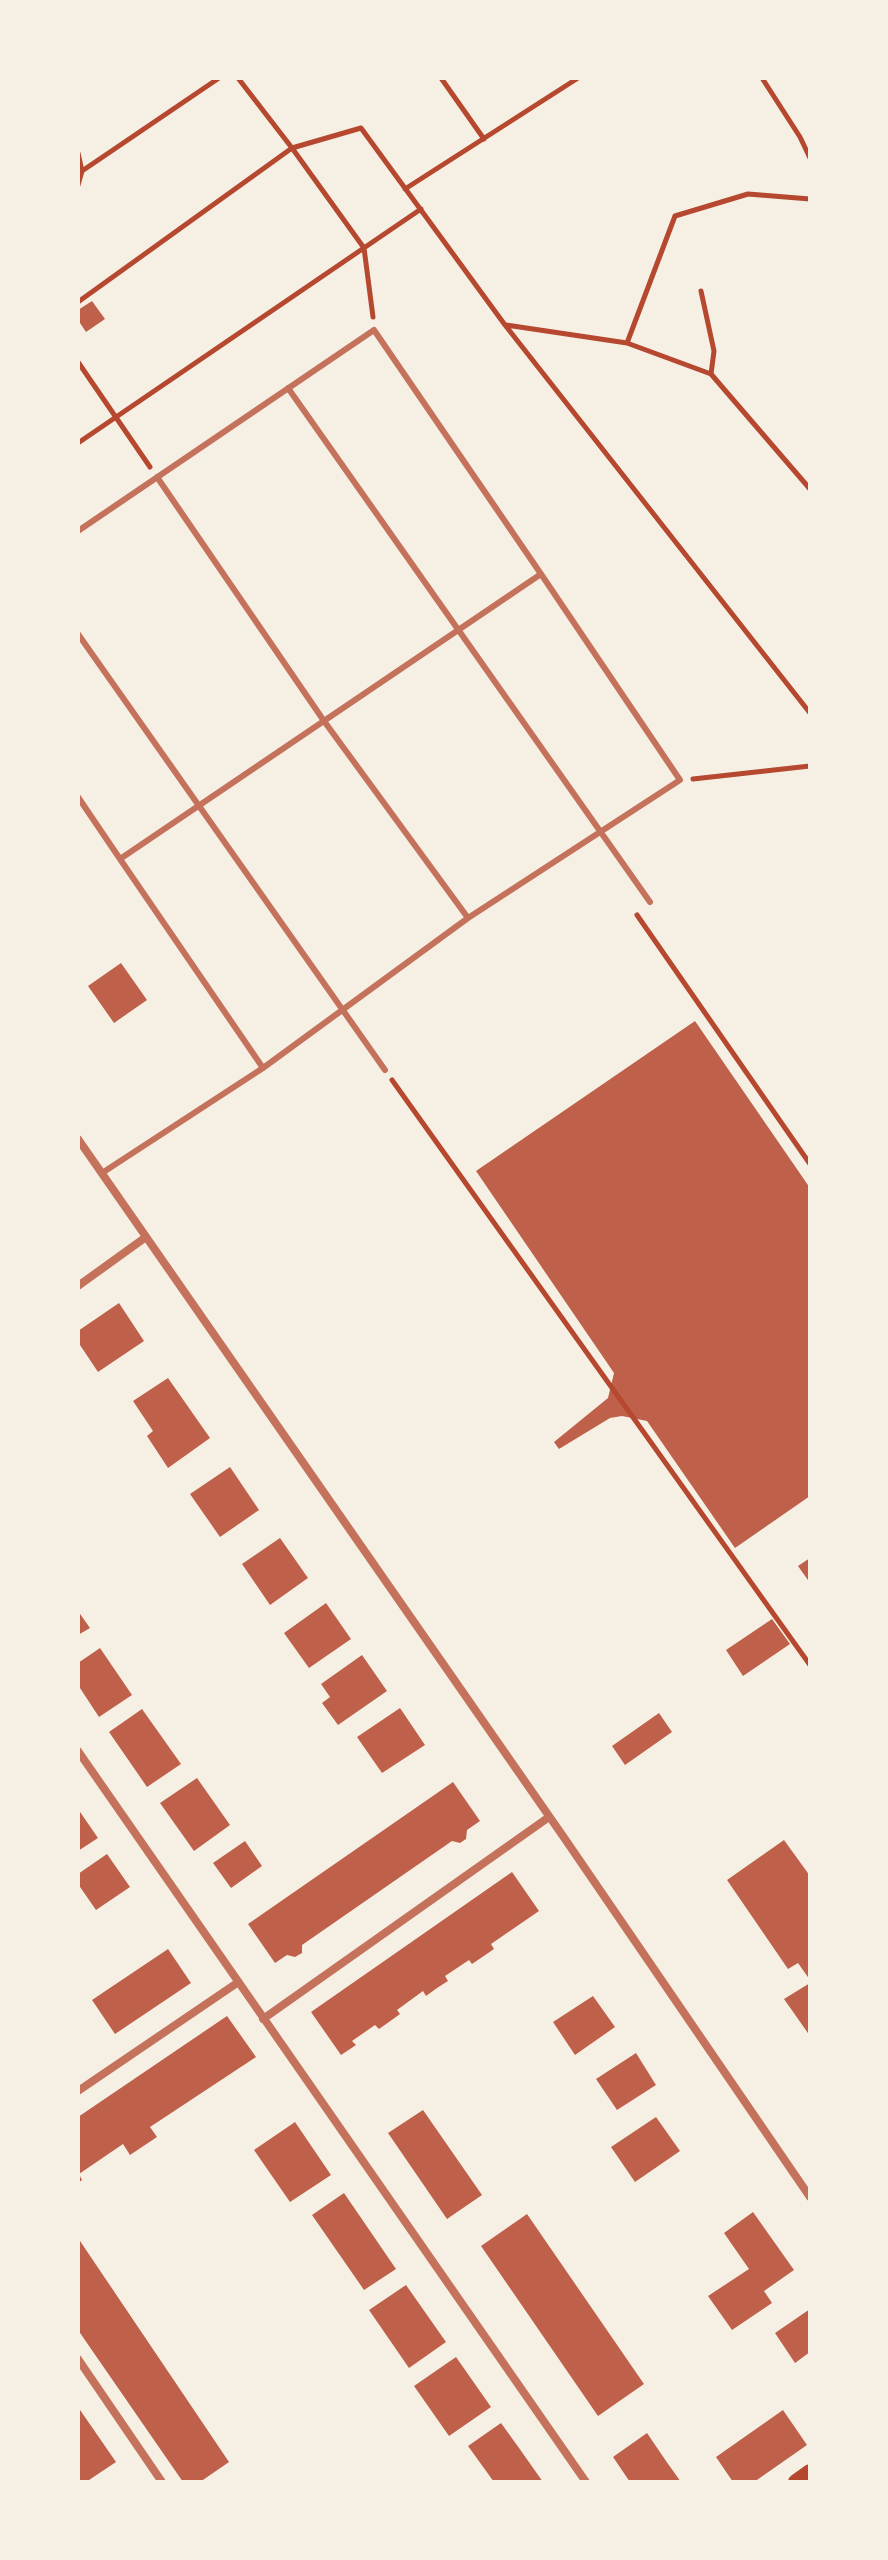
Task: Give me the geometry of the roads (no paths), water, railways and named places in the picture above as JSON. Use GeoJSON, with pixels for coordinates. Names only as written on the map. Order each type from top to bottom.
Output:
{"type":"FeatureCollection","features":[{"type":"Feature","properties":{"kind":"main road"},"geometry":{"type":"LineString","coordinates":[[796,2482],[810,2472]]}},
{"type":"Feature","properties":{"kind":"street"},"geometry":{"type":"LineString","coordinates":[[78,1139],[810,2197]]}},
{"type":"Feature","properties":{"kind":"street"},"geometry":{"type":"LineString","coordinates":[[78,1286],[146,1237]]}},
{"type":"Feature","properties":{"kind":"street"},"geometry":{"type":"LineString","coordinates":[[78,1751],[586,2482]]}},
{"type":"Feature","properties":{"kind":"street"},"geometry":{"type":"LineString","coordinates":[[263,2019],[549,1817]]}},
{"type":"Feature","properties":{"kind":"street"},"geometry":{"type":"LineString","coordinates":[[78,2091],[237,1983]]}},
{"type":"Feature","properties":{"kind":"street"},"geometry":{"type":"LineString","coordinates":[[78,2359],[162,2482]]}},
{"type":"Feature","properties":{"kind":"lane"},"geometry":{"type":"LineString","coordinates":[[78,531],[374,330],[680,780],[468,918],[263,1068],[102,1173]]}},
{"type":"Feature","properties":{"kind":"lane"},"geometry":{"type":"LineString","coordinates":[[288,388],[650,902]]}},
{"type":"Feature","properties":{"kind":"lane"},"geometry":{"type":"LineString","coordinates":[[157,477],[324,721],[468,918]]}},
{"type":"Feature","properties":{"kind":"lane"},"geometry":{"type":"LineString","coordinates":[[120,859],[541,574]]}},
{"type":"Feature","properties":{"kind":"lane"},"geometry":{"type":"LineString","coordinates":[[78,634],[385,1070]]}},
{"type":"Feature","properties":{"kind":"lane"},"geometry":{"type":"LineString","coordinates":[[78,797],[263,1068]]}}]}
